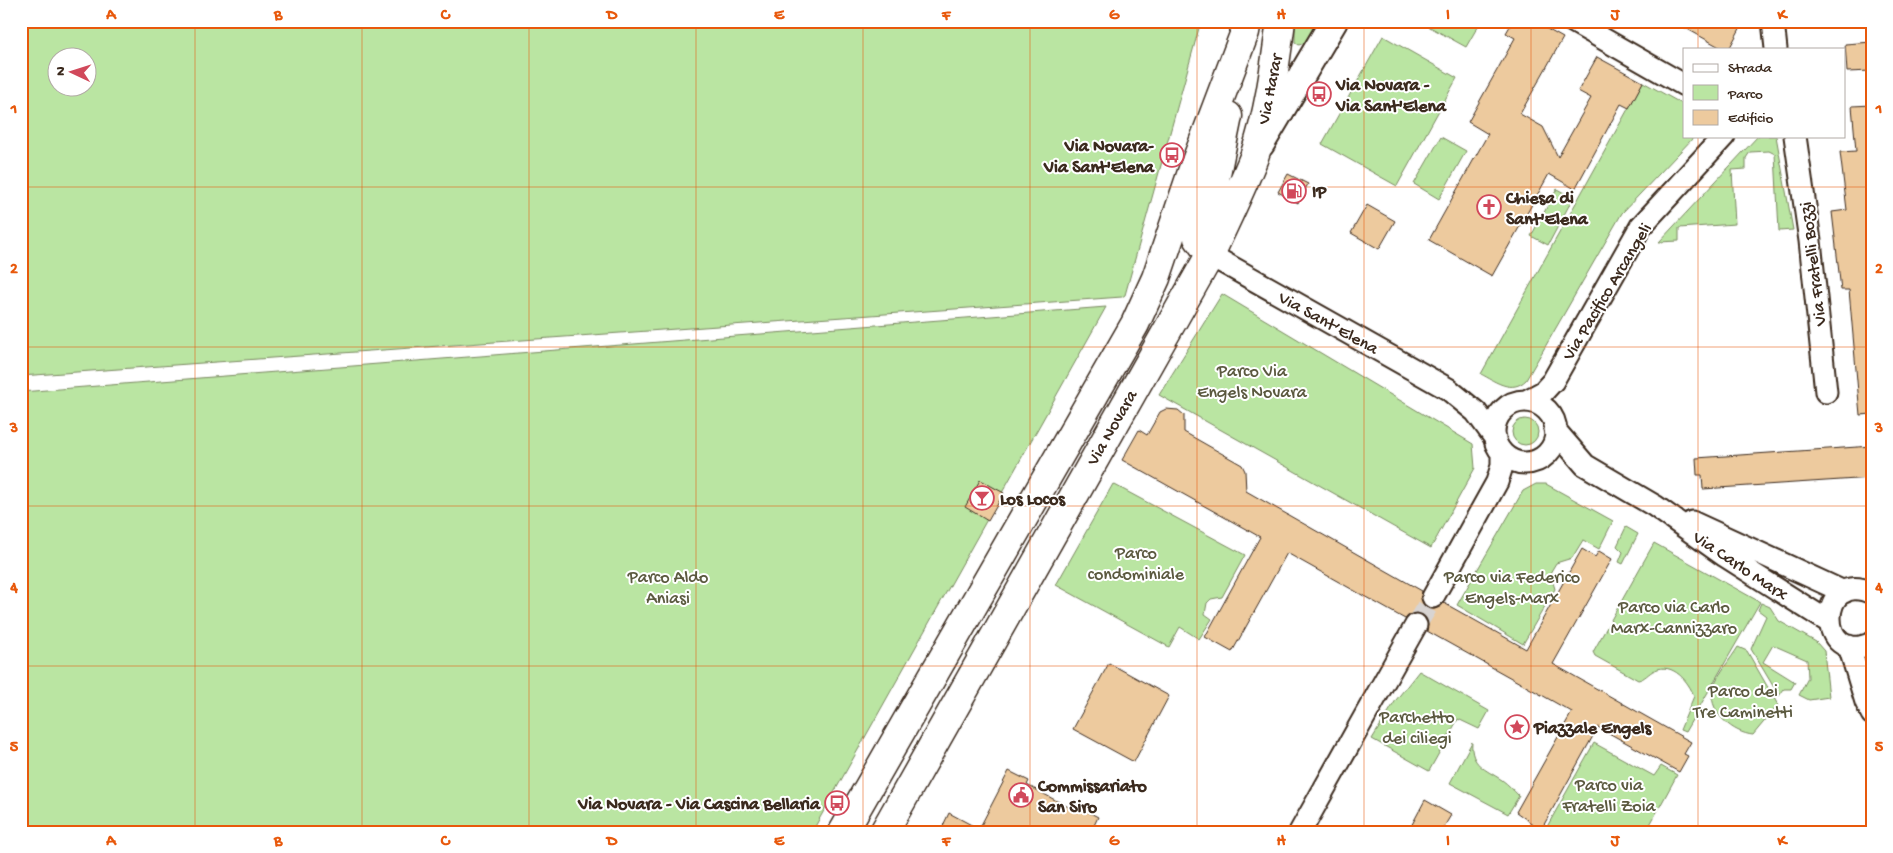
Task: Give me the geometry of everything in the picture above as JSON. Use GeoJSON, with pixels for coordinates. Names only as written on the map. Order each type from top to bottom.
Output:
{"type":"FeatureCollection","features":[{"type":"Feature","properties":{"kind":"main road","name":"Via Harar"},"geometry":{"type":"LineString","coordinates":[[1254,155],[1266,114],[1281,21]]}},
{"type":"Feature","properties":{"kind":"main road","name":"Via Novara"},"geometry":{"type":"LineString","coordinates":[[842,832],[1124,346],[1156,278],[1192,172],[1246,27]]}},
{"type":"Feature","properties":{"kind":"main road"},"geometry":{"type":"LineString","coordinates":[[1156,278],[1183,263],[1210,255],[1198,238],[1215,179],[1246,27]]}},
{"type":"Feature","properties":{"kind":"main road","name":"Via Novara"},"geometry":{"type":"LineString","coordinates":[[884,832],[1210,255],[1254,155]]}},
{"type":"Feature","properties":{"kind":"street","name":"Via Novara"},"geometry":{"type":"LineString","coordinates":[[1254,155],[1334,21]]}},
{"type":"Feature","properties":{"kind":"street"},"geometry":{"type":"LineString","coordinates":[[1572,21],[1683,83]]}},
{"type":"Feature","properties":{"kind":"street"},"geometry":{"type":"LineString","coordinates":[[1772,21],[1776,48]]}},
{"type":"Feature","properties":{"kind":"street","name":"Via Pacifico Arcangeli"},"geometry":{"type":"LineString","coordinates":[[1521,402],[1543,392],[1553,382],[1641,226],[1722,138]]}},
{"type":"Feature","properties":{"kind":"street","name":"Via Fratelli Bozzi"},"geometry":{"type":"LineString","coordinates":[[1795,138],[1810,241],[1826,392]]}},
{"type":"Feature","properties":{"kind":"street","name":"Via Sant’Elena"},"geometry":{"type":"LineString","coordinates":[[1210,255],[1448,389],[1476,412],[1498,445]]}},
{"type":"Feature","properties":{"kind":"street","name":"Via Pacifico Arcangeli"},"geometry":{"type":"LineString","coordinates":[[1553,382],[1549,400],[1553,423]]}},
{"type":"Feature","properties":{"kind":"street","name":"Via Sant’Elena"},"geometry":{"type":"LineString","coordinates":[[1448,389],[1486,402],[1521,402]]}},
{"type":"Feature","properties":{"kind":"street"},"geometry":{"type":"LineString","coordinates":[[1433,597],[1496,482],[1502,466],[1498,445],[1496,424],[1500,415],[1521,402],[1540,406],[1553,423],[1553,445],[1539,460],[1519,463],[1498,445]]}},
{"type":"Feature","properties":{"kind":"street","name":"Via Carlo Marx"},"geometry":{"type":"LineString","coordinates":[[1553,423],[1570,450],[1593,472]]}},
{"type":"Feature","properties":{"kind":"street","name":"Via Carlo Marx"},"geometry":{"type":"LineString","coordinates":[[1539,460],[1569,463],[1593,472],[1655,506],[1844,592],[1859,589],[1872,593]]}},
{"type":"Feature","properties":{"kind":"street","name":"Via Carlo Marx"},"geometry":{"type":"LineString","coordinates":[[1655,506],[1725,556],[1829,622],[1836,637],[1850,646]]}},
{"type":"Feature","properties":{"kind":"street"},"geometry":{"type":"LineString","coordinates":[[1829,622],[1832,604],[1844,592]]}},
{"type":"Feature","properties":{"kind":"street"},"geometry":{"type":"LineString","coordinates":[[1300,832],[1416,625]]}},
{"type":"Feature","properties":{"kind":"street"},"geometry":{"type":"LineString","coordinates":[[1872,643],[1862,646],[1850,646],[1866,702],[1872,714]]}},
{"type":"Feature","properties":{"kind":"green space"},"geometry":{"type":"Polygon","coordinates":[[[21,21],[1201,21],[1125,295],[1122,297],[21,376],[21,21]]]}},
{"type":"Feature","properties":{"kind":"green space"},"geometry":{"type":"Polygon","coordinates":[[[1295,21],[1319,21],[1304,43],[1299,45],[1295,42],[1295,21]]]}},
{"type":"Feature","properties":{"kind":"green space"},"geometry":{"type":"Polygon","coordinates":[[[1419,21],[1481,21],[1466,47],[1419,21]]]}},
{"type":"Feature","properties":{"kind":"green space"},"geometry":{"type":"Polygon","coordinates":[[[1383,36],[1457,78],[1397,186],[1322,144],[1383,36]]]}},
{"type":"Feature","properties":{"kind":"green space"},"geometry":{"type":"Polygon","coordinates":[[[1643,82],[1683,104],[1683,138],[1693,138],[1622,213],[1526,380],[1521,384],[1510,386],[1481,374],[1643,82]]]}},
{"type":"Feature","properties":{"kind":"green space"},"geometry":{"type":"Polygon","coordinates":[[[1441,137],[1466,151],[1439,199],[1414,184],[1441,137]]]}},
{"type":"Feature","properties":{"kind":"green space"},"geometry":{"type":"Polygon","coordinates":[[[1756,138],[1776,138],[1793,230],[1779,231],[1775,154],[1769,151],[1750,152],[1746,158],[1746,169],[1732,170],[1735,224],[1679,228],[1679,241],[1659,242],[1756,138]]]}},
{"type":"Feature","properties":{"kind":"green space"},"geometry":{"type":"Polygon","coordinates":[[[1557,189],[1573,198],[1548,245],[1531,236],[1557,189]]]}},
{"type":"Feature","properties":{"kind":"green space","name":"Parco Via Engels Novara"},"geometry":{"type":"Polygon","coordinates":[[[1222,294],[1473,444],[1475,468],[1431,548],[1159,395],[1222,294]]]}},
{"type":"Feature","properties":{"kind":"green space","name":"Parco Aldo Aniasi"},"geometry":{"type":"Polygon","coordinates":[[[1106,307],[812,832],[21,832],[21,392],[1106,307]]]}},
{"type":"Feature","properties":{"kind":"green space"},"geometry":{"type":"Polygon","coordinates":[[[1525,419],[1534,423],[1538,432],[1534,441],[1525,445],[1516,441],[1512,432],[1516,423],[1525,419]]]}},
{"type":"Feature","properties":{"kind":"green space","name":"Parco condominiale"},"geometry":{"type":"Polygon","coordinates":[[[1113,484],[1245,555],[1222,597],[1211,599],[1207,603],[1205,614],[1212,619],[1199,639],[1180,627],[1169,647],[1056,585],[1113,484]]]}},
{"type":"Feature","properties":{"kind":"green space","name":"Parco via Federico Engels-Marx"},"geometry":{"type":"Polygon","coordinates":[[[1536,484],[1546,484],[1613,521],[1599,549],[1583,540],[1572,558],[1556,563],[1550,573],[1555,589],[1523,644],[1457,605],[1523,491],[1536,484]]]}},
{"type":"Feature","properties":{"kind":"green space"},"geometry":{"type":"Polygon","coordinates":[[[1626,527],[1638,534],[1623,564],[1619,562],[1623,552],[1617,546],[1626,527]]]}},
{"type":"Feature","properties":{"kind":"green space","name":"Parco via Carlo Marx-Cannizzaro"},"geometry":{"type":"Polygon","coordinates":[[[1654,543],[1760,602],[1685,732],[1680,730],[1694,696],[1688,685],[1679,675],[1674,671],[1662,668],[1638,680],[1595,656],[1593,652],[1654,543]]]}},
{"type":"Feature","properties":{"kind":"green space"},"geometry":{"type":"Polygon","coordinates":[[[1761,603],[1770,607],[1779,621],[1816,642],[1824,651],[1829,697],[1809,700],[1799,695],[1808,678],[1807,660],[1773,645],[1763,662],[1795,682],[1791,689],[1784,689],[1779,696],[1751,649],[1766,616],[1758,610],[1761,603]]]}},
{"type":"Feature","properties":{"kind":"green space","name":"Parco dei Tre Caminetti"},"geometry":{"type":"Polygon","coordinates":[[[1738,647],[1747,651],[1778,705],[1753,735],[1738,731],[1724,721],[1719,715],[1712,699],[1712,691],[1716,681],[1738,647]]]}},
{"type":"Feature","properties":{"kind":"green space","name":"Parchetto dei ciliegi"},"geometry":{"type":"Polygon","coordinates":[[[1419,671],[1489,711],[1479,729],[1458,719],[1429,771],[1372,739],[1396,700],[1419,671]]]}},
{"type":"Feature","properties":{"kind":"green space"},"geometry":{"type":"Polygon","coordinates":[[[1472,742],[1473,756],[1480,766],[1504,782],[1519,796],[1508,814],[1450,783],[1472,742]]]}},
{"type":"Feature","properties":{"kind":"green space","name":"Parco via Fratelli Zoia"},"geometry":{"type":"Polygon","coordinates":[[[1594,743],[1654,776],[1661,766],[1677,775],[1646,832],[1544,832],[1594,743]]]}},
{"type":"Feature","properties":{"kind":"building"},"geometry":{"type":"Polygon","coordinates":[[[1513,21],[1533,21],[1563,38],[1520,114],[1543,127],[1558,157],[1591,98],[1578,91],[1597,57],[1643,82],[1629,108],[1621,104],[1575,189],[1549,174],[1492,276],[1429,240],[1488,134],[1468,122],[1515,38],[1506,33],[1513,21]]]}},
{"type":"Feature","properties":{"kind":"building"},"geometry":{"type":"Polygon","coordinates":[[[1673,21],[1744,21],[1730,48],[1721,48],[1673,21]]]}},
{"type":"Feature","properties":{"kind":"building"},"geometry":{"type":"Polygon","coordinates":[[[1872,42],[1872,71],[1847,72],[1845,44],[1872,42]]]}},
{"type":"Feature","properties":{"kind":"building"},"geometry":{"type":"Polygon","coordinates":[[[1872,105],[1872,199],[1867,199],[1872,239],[1872,414],[1860,415],[1849,290],[1841,290],[1832,212],[1847,210],[1840,152],[1856,151],[1852,106],[1872,105]]]}},
{"type":"Feature","properties":{"kind":"building"},"geometry":{"type":"Polygon","coordinates":[[[1288,174],[1308,184],[1298,203],[1278,192],[1288,174]]]}},
{"type":"Feature","properties":{"kind":"building"},"geometry":{"type":"Polygon","coordinates":[[[1367,205],[1395,221],[1379,249],[1351,233],[1367,205]]]}},
{"type":"Feature","properties":{"kind":"building"},"geometry":{"type":"Polygon","coordinates":[[[1166,409],[1178,410],[1184,415],[1184,432],[1242,465],[1245,471],[1246,491],[1422,591],[1421,598],[1427,608],[1434,609],[1444,603],[1526,649],[1582,549],[1595,557],[1599,551],[1612,559],[1553,664],[1691,742],[1684,754],[1688,756],[1679,772],[1598,727],[1541,830],[1516,812],[1572,712],[1427,631],[1428,624],[1422,614],[1415,613],[1405,619],[1287,553],[1232,652],[1205,637],[1260,537],[1122,460],[1139,430],[1147,435],[1160,412],[1166,409]]]}},
{"type":"Feature","properties":{"kind":"building"},"geometry":{"type":"Polygon","coordinates":[[[1872,446],[1872,478],[1703,489],[1702,475],[1697,475],[1696,458],[1872,446]]]}},
{"type":"Feature","properties":{"kind":"building"},"geometry":{"type":"Polygon","coordinates":[[[980,480],[1004,493],[988,521],[965,507],[980,480]]]}},
{"type":"Feature","properties":{"kind":"building"},"geometry":{"type":"Polygon","coordinates":[[[1109,663],[1169,696],[1134,762],[1073,729],[1109,663]]]}},
{"type":"Feature","properties":{"kind":"building","name":"Commissariato San Siro"},"geometry":{"type":"Polygon","coordinates":[[[1009,771],[1029,781],[1027,785],[1072,809],[1075,805],[1098,817],[1091,832],[940,832],[949,813],[979,829],[1009,771]]]}},
{"type":"Feature","properties":{"kind":"building"},"geometry":{"type":"Polygon","coordinates":[[[1425,800],[1451,815],[1441,832],[1408,832],[1425,800]]]}},
{"type":"Feature","properties":{"kind":"tunnel"},"geometry":{"type":"LineString","coordinates":[[1416,625],[1433,597]]}},
{"type":"Feature","properties":{"kind":"place","name":"Via Novara - Via Sant'Elena"},"geometry":{"type":"Point","coordinates":[1319,94]}},
{"type":"Feature","properties":{"kind":"place","name":"Via Novara- Via Sant'Elena"},"geometry":{"type":"Point","coordinates":[1172,155]}},
{"type":"Feature","properties":{"kind":"place","name":"IP"},"geometry":{"type":"Point","coordinates":[1294,191]}},
{"type":"Feature","properties":{"kind":"place","name":"Chiesa di Sant'Elena"},"geometry":{"type":"Point","coordinates":[1489,207]}},
{"type":"Feature","properties":{"kind":"place","name":"Los Locos"},"geometry":{"type":"Point","coordinates":[982,498]}},
{"type":"Feature","properties":{"kind":"place","name":"Piazzale Engels"},"geometry":{"type":"Point","coordinates":[1517,727]}},
{"type":"Feature","properties":{"kind":"place","name":"Commissariato San Siro"},"geometry":{"type":"Point","coordinates":[1021,795]}},
{"type":"Feature","properties":{"kind":"place","name":"Via Novara - Via Cascina Bellaria"},"geometry":{"type":"Point","coordinates":[837,803]}}]}
